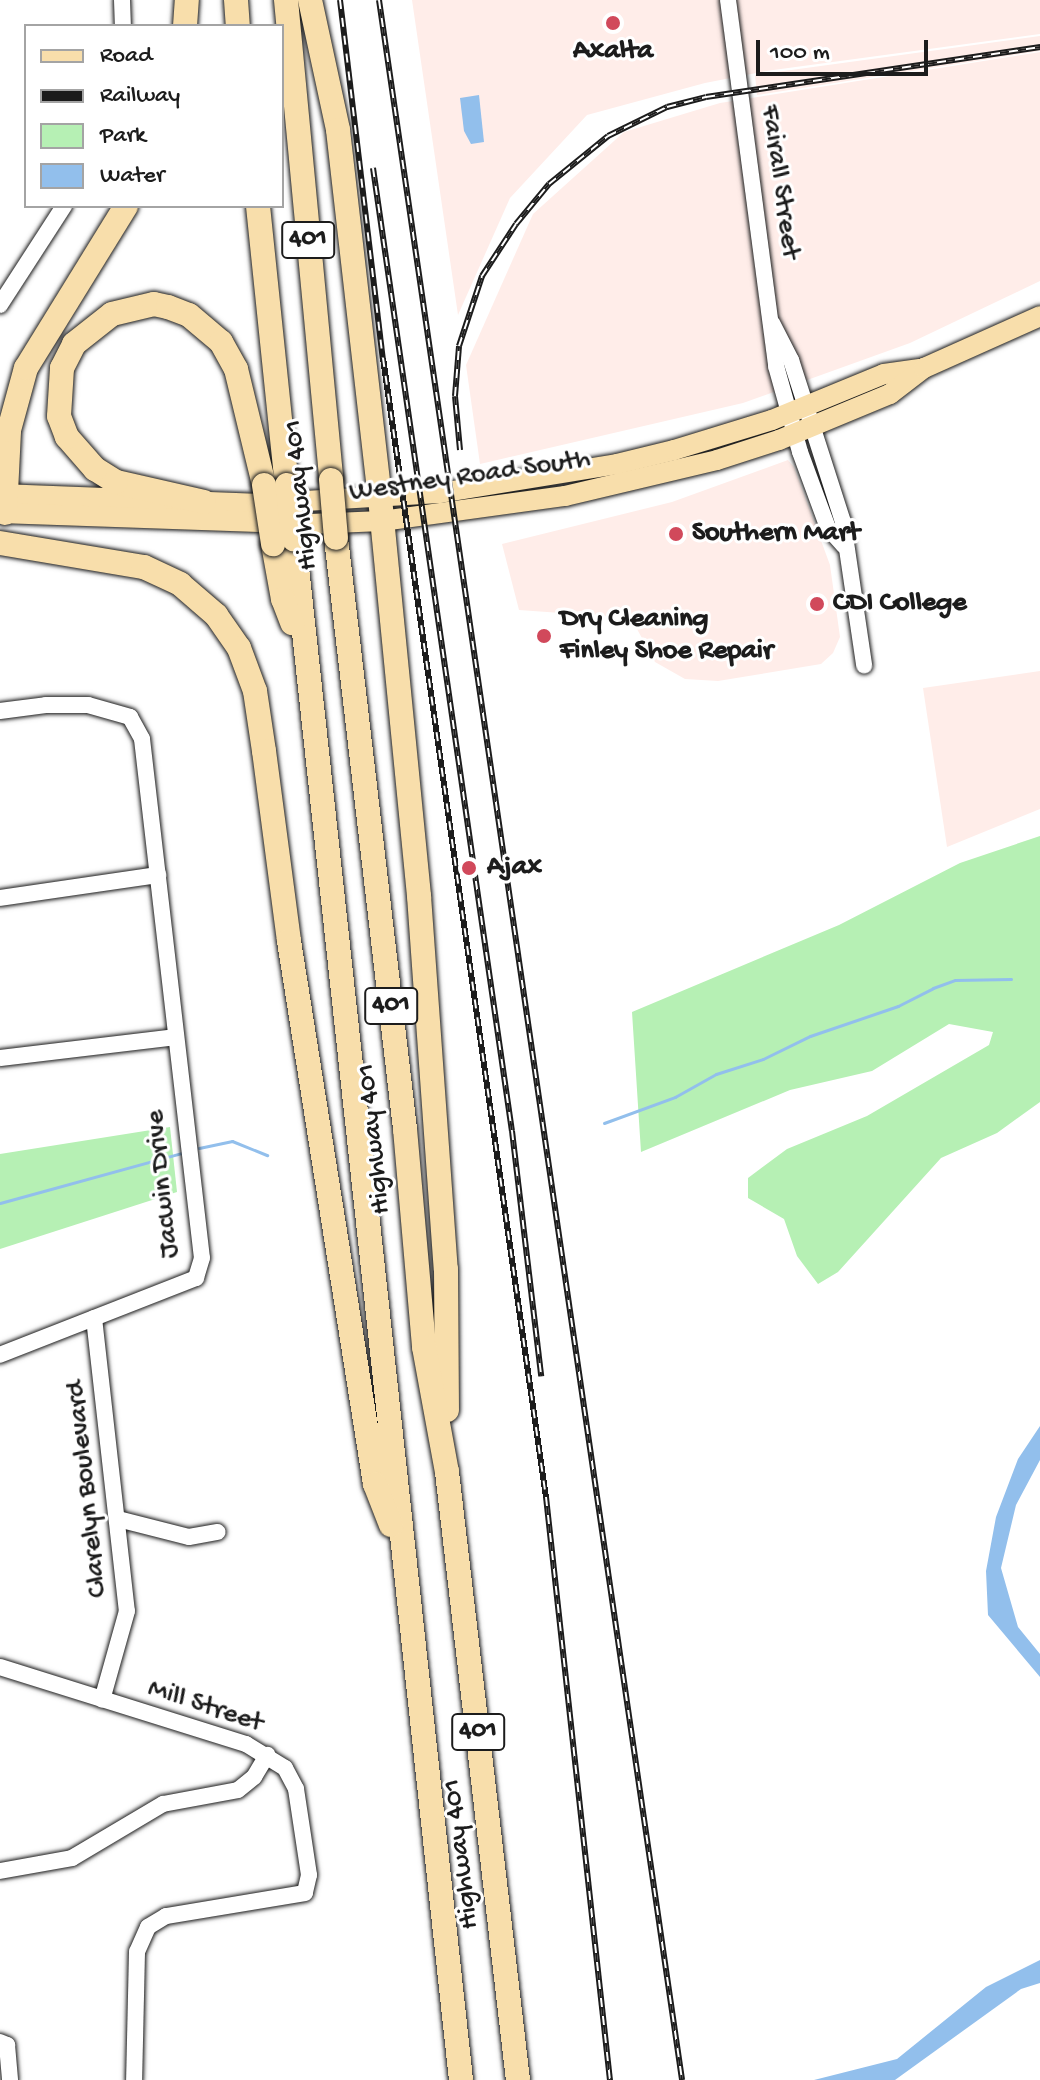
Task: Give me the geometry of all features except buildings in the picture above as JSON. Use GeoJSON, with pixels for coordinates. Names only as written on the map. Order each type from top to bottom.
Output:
{"type":"FeatureCollection","features":[{"type":"Feature","properties":{"kind":"highway"},"geometry":{"type":"LineString","coordinates":[[185,24],[187,0]]}},
{"type":"Feature","properties":{"kind":"highway"},"geometry":{"type":"LineString","coordinates":[[236,0],[238,24]]}},
{"type":"Feature","properties":{"kind":"highway","name":"Highway 401"},"geometry":{"type":"LineString","coordinates":[[286,0],[336,538],[405,1129],[424,1347],[447,1472],[518,2080]]}},
{"type":"Feature","properties":{"kind":"highway"},"geometry":{"type":"LineString","coordinates":[[310,0],[338,130],[381,510],[419,896],[445,1254],[447,1472]]}},
{"type":"Feature","properties":{"kind":"highway"},"geometry":{"type":"LineString","coordinates":[[2,504],[9,430],[26,368],[125,208]]}},
{"type":"Feature","properties":{"kind":"highway","name":"Highway 401"},"geometry":{"type":"LineString","coordinates":[[258,208],[276,485],[304,655],[461,2080]]}},
{"type":"Feature","properties":{"kind":"highway"},"geometry":{"type":"LineString","coordinates":[[204,502],[116,482],[95,469],[67,437],[59,416],[62,368],[74,344],[112,314],[154,304],[168,307],[189,315],[221,342],[236,369],[276,485]]}},
{"type":"Feature","properties":{"kind":"highway"},"geometry":{"type":"LineString","coordinates":[[0,543],[144,567],[180,584],[216,615],[239,648],[255,691],[289,941],[375,1484],[404,1559]]}},
{"type":"Feature","properties":{"kind":"main road","name":"Westney Road South"},"geometry":{"type":"LineString","coordinates":[[2,504],[246,524],[591,491],[717,460],[800,420],[884,374],[924,368],[1040,316]]}},
{"type":"Feature","properties":{"kind":"main road","name":"Westney Road South"},"geometry":{"type":"LineString","coordinates":[[2,504],[204,502],[381,510]]}},
{"type":"Feature","properties":{"kind":"street"},"geometry":{"type":"LineString","coordinates":[[122,0],[123,24]]}},
{"type":"Feature","properties":{"kind":"street","name":"Fairall Street"},"geometry":{"type":"LineString","coordinates":[[728,0],[772,323],[784,340],[800,420],[828,528],[844,546],[864,665]]}},
{"type":"Feature","properties":{"kind":"street"},"geometry":{"type":"LineString","coordinates":[[0,305],[63,208]]}},
{"type":"Feature","properties":{"kind":"street","name":"Jacwin Drive"},"geometry":{"type":"LineString","coordinates":[[0,711],[46,705],[88,705],[130,717],[142,739],[202,1258],[196,1278],[0,1355]]}},
{"type":"Feature","properties":{"kind":"street"},"geometry":{"type":"LineString","coordinates":[[0,898],[158,875]]}},
{"type":"Feature","properties":{"kind":"street"},"geometry":{"type":"LineString","coordinates":[[0,1058],[175,1037]]}},
{"type":"Feature","properties":{"kind":"street","name":"Clarelyn Boulevard"},"geometry":{"type":"LineString","coordinates":[[94,1318],[127,1611],[102,1700]]}},
{"type":"Feature","properties":{"kind":"street"},"geometry":{"type":"LineString","coordinates":[[118,1519],[189,1537],[218,1532]]}},
{"type":"Feature","properties":{"kind":"street","name":"Mill Street"},"geometry":{"type":"LineString","coordinates":[[0,1667],[246,1744],[285,1768],[296,1789],[309,1875],[305,1893],[166,1916],[148,1927],[137,1952],[134,2080]]}},
{"type":"Feature","properties":{"kind":"street"},"geometry":{"type":"LineString","coordinates":[[0,1871],[72,1858],[163,1804],[238,1790],[254,1777],[267,1755]]}},
{"type":"Feature","properties":{"kind":"street"},"geometry":{"type":"LineString","coordinates":[[0,2042],[7,2045],[10,2080]]}},
{"type":"Feature","properties":{"kind":"shaded area"},"geometry":{"type":"Polygon","coordinates":[[[412,0],[1040,0],[1040,34],[766,71],[705,83],[587,115],[510,198],[458,315],[412,0]]]}},
{"type":"Feature","properties":{"kind":"shaded area"},"geometry":{"type":"Polygon","coordinates":[[[1040,36],[1040,51],[757,95],[755,75],[1040,36]]]}},
{"type":"Feature","properties":{"kind":"shaded area"},"geometry":{"type":"Polygon","coordinates":[[[1040,52],[1040,281],[910,343],[743,403],[480,464],[466,365],[533,214],[624,132],[720,103],[1040,52]]]}},
{"type":"Feature","properties":{"kind":"shaded area"},"geometry":{"type":"Polygon","coordinates":[[[788,460],[794,467],[830,565],[840,637],[833,653],[821,664],[718,681],[685,679],[655,662],[631,618],[519,610],[502,544],[672,502],[788,460]]]}},
{"type":"Feature","properties":{"kind":"shaded area"},"geometry":{"type":"Polygon","coordinates":[[[1040,671],[1040,809],[947,847],[923,688],[1040,671]]]}},
{"type":"Feature","properties":{"kind":"green space"},"geometry":{"type":"Polygon","coordinates":[[[1040,836],[1040,1102],[997,1133],[941,1158],[838,1272],[818,1284],[797,1256],[784,1219],[748,1198],[748,1178],[787,1149],[867,1116],[989,1045],[993,1032],[949,1024],[872,1071],[790,1090],[641,1152],[632,1012],[839,925],[960,863],[1040,836]]]}},
{"type":"Feature","properties":{"kind":"green space"},"geometry":{"type":"Polygon","coordinates":[[[170,1127],[177,1192],[0,1249],[0,1154],[170,1127]]]}},
{"type":"Feature","properties":{"kind":"water"},"geometry":{"type":"Polygon","coordinates":[[[479,95],[484,142],[471,144],[464,131],[460,98],[479,95]]]}},
{"type":"Feature","properties":{"kind":"water"},"geometry":{"type":"Polygon","coordinates":[[[1040,1426],[1040,1460],[1016,1505],[1001,1568],[1018,1627],[1040,1654],[1040,1677],[988,1615],[986,1571],[996,1517],[1018,1459],[1040,1426]]]}},
{"type":"Feature","properties":{"kind":"water"},"geometry":{"type":"Polygon","coordinates":[[[1040,1960],[1040,1983],[1021,1989],[895,2080],[814,2080],[897,2059],[986,1987],[1040,1960]]]}},
{"type":"Feature","properties":{"kind":"waterway"},"geometry":{"type":"LineString","coordinates":[[604,1123],[675,1097],[716,1074],[763,1059],[810,1036],[898,1006],[955,980],[1011,979]]}},
{"type":"Feature","properties":{"kind":"waterway"},"geometry":{"type":"LineString","coordinates":[[199,1148],[232,1141],[267,1155]]}},
{"type":"Feature","properties":{"kind":"waterway"},"geometry":{"type":"LineString","coordinates":[[0,1203],[181,1153]]}},
{"type":"Feature","properties":{"kind":"railway"},"geometry":{"type":"LineString","coordinates":[[340,0],[383,358],[546,1497],[610,2080]]}},
{"type":"Feature","properties":{"kind":"railway"},"geometry":{"type":"LineString","coordinates":[[379,0],[682,2080]]}},
{"type":"Feature","properties":{"kind":"railway"},"geometry":{"type":"LineString","coordinates":[[460,450],[455,396],[459,346],[482,276],[516,224],[549,184],[608,136],[667,107],[706,97],[1040,47]]}},
{"type":"Feature","properties":{"kind":"railway"},"geometry":{"type":"LineString","coordinates":[[373,168],[512,1131],[541,1376]]}},
{"type":"Feature","properties":{"kind":"place","name":"Axalta"},"geometry":{"type":"Point","coordinates":[613,23]}},
{"type":"Feature","properties":{"kind":"place","name":"Southern Mart"},"geometry":{"type":"Point","coordinates":[676,534]}},
{"type":"Feature","properties":{"kind":"place","name":"CDI College"},"geometry":{"type":"Point","coordinates":[817,604]}},
{"type":"Feature","properties":{"kind":"place","name":"Dry Cleaning Finley Shoe Repair"},"geometry":{"type":"Point","coordinates":[544,636]}},
{"type":"Feature","properties":{"kind":"place","name":"Ajax"},"geometry":{"type":"Point","coordinates":[469,868]}}]}
